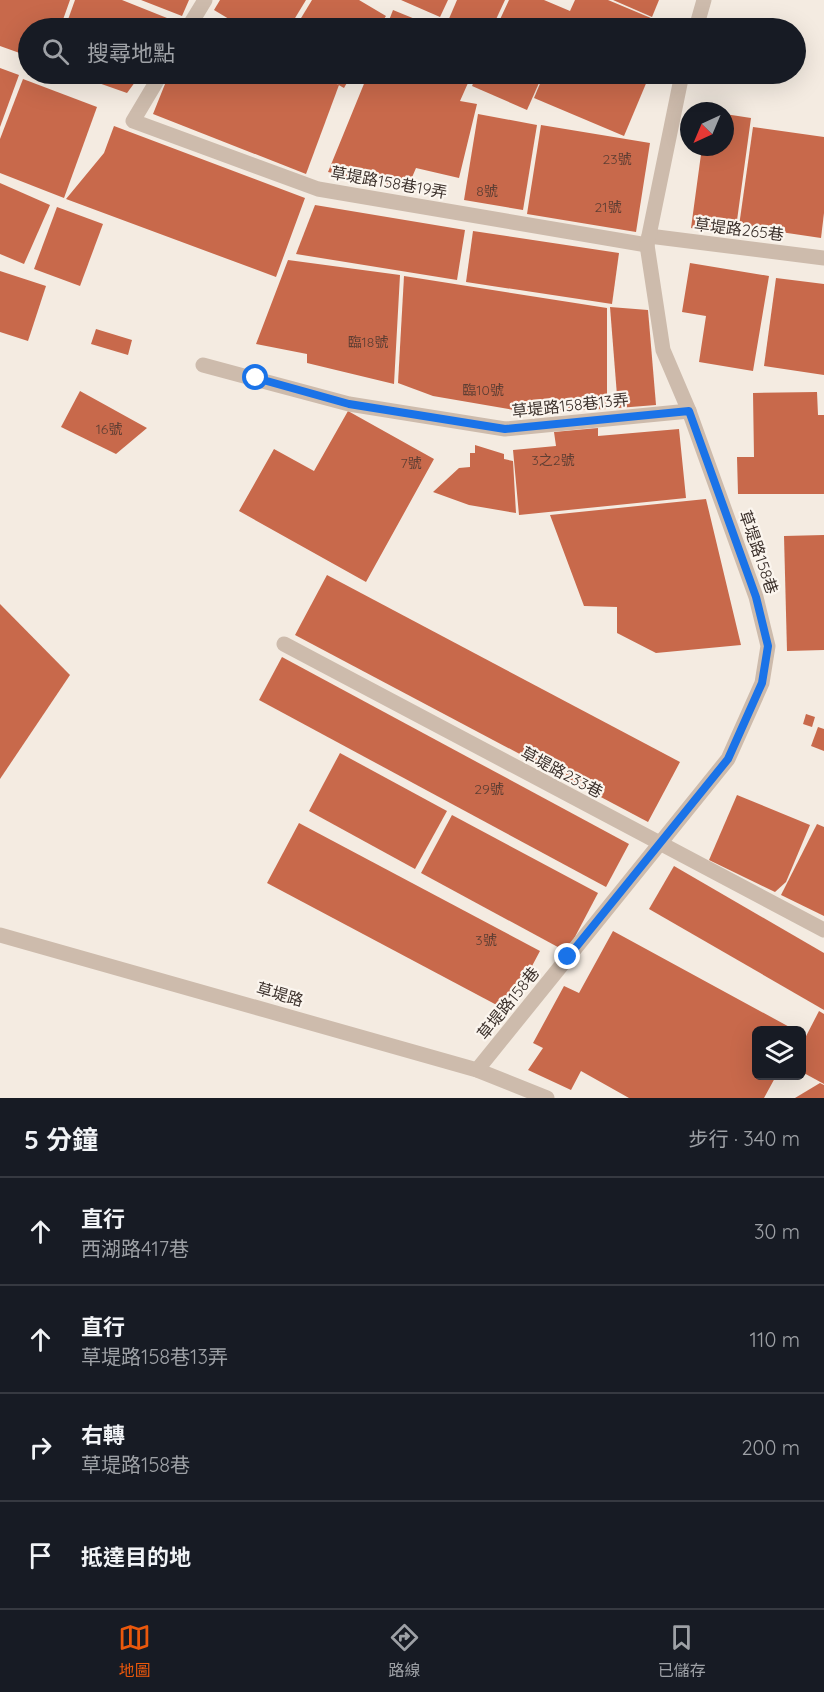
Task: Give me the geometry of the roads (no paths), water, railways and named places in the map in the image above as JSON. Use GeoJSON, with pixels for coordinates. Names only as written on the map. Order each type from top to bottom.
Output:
{"type":"FeatureCollection","features":[{"type":"Feature","properties":{"kind":"street"},"geometry":{"type":"LineString","coordinates":[[194,18],[205,0]]}},
{"type":"Feature","properties":{"kind":"street"},"geometry":{"type":"LineString","coordinates":[[699,18],[704,0]]}},
{"type":"Feature","properties":{"kind":"street","name":"草堤路158巷19弄"},"geometry":{"type":"LineString","coordinates":[[155,84],[133,121],[318,189],[648,240]]}},
{"type":"Feature","properties":{"kind":"street","name":"草堤路158巷"},"geometry":{"type":"LineString","coordinates":[[477,1070],[728,759],[762,683],[768,646],[756,597],[689,411],[663,350],[648,240],[680,84]]}},
{"type":"Feature","properties":{"kind":"street","name":"草堤路265巷"},"geometry":{"type":"LineString","coordinates":[[648,240],[824,258]]}},
{"type":"Feature","properties":{"kind":"street","name":"草堤路158巷13弄"},"geometry":{"type":"LineString","coordinates":[[203,365],[349,404],[505,429],[689,411]]}},
{"type":"Feature","properties":{"kind":"street","name":"草堤路233巷"},"geometry":{"type":"LineString","coordinates":[[284,644],[824,930]]}},
{"type":"Feature","properties":{"kind":"street","name":"草堤路"},"geometry":{"type":"LineString","coordinates":[[0,935],[477,1070],[547,1098]]}}]}
